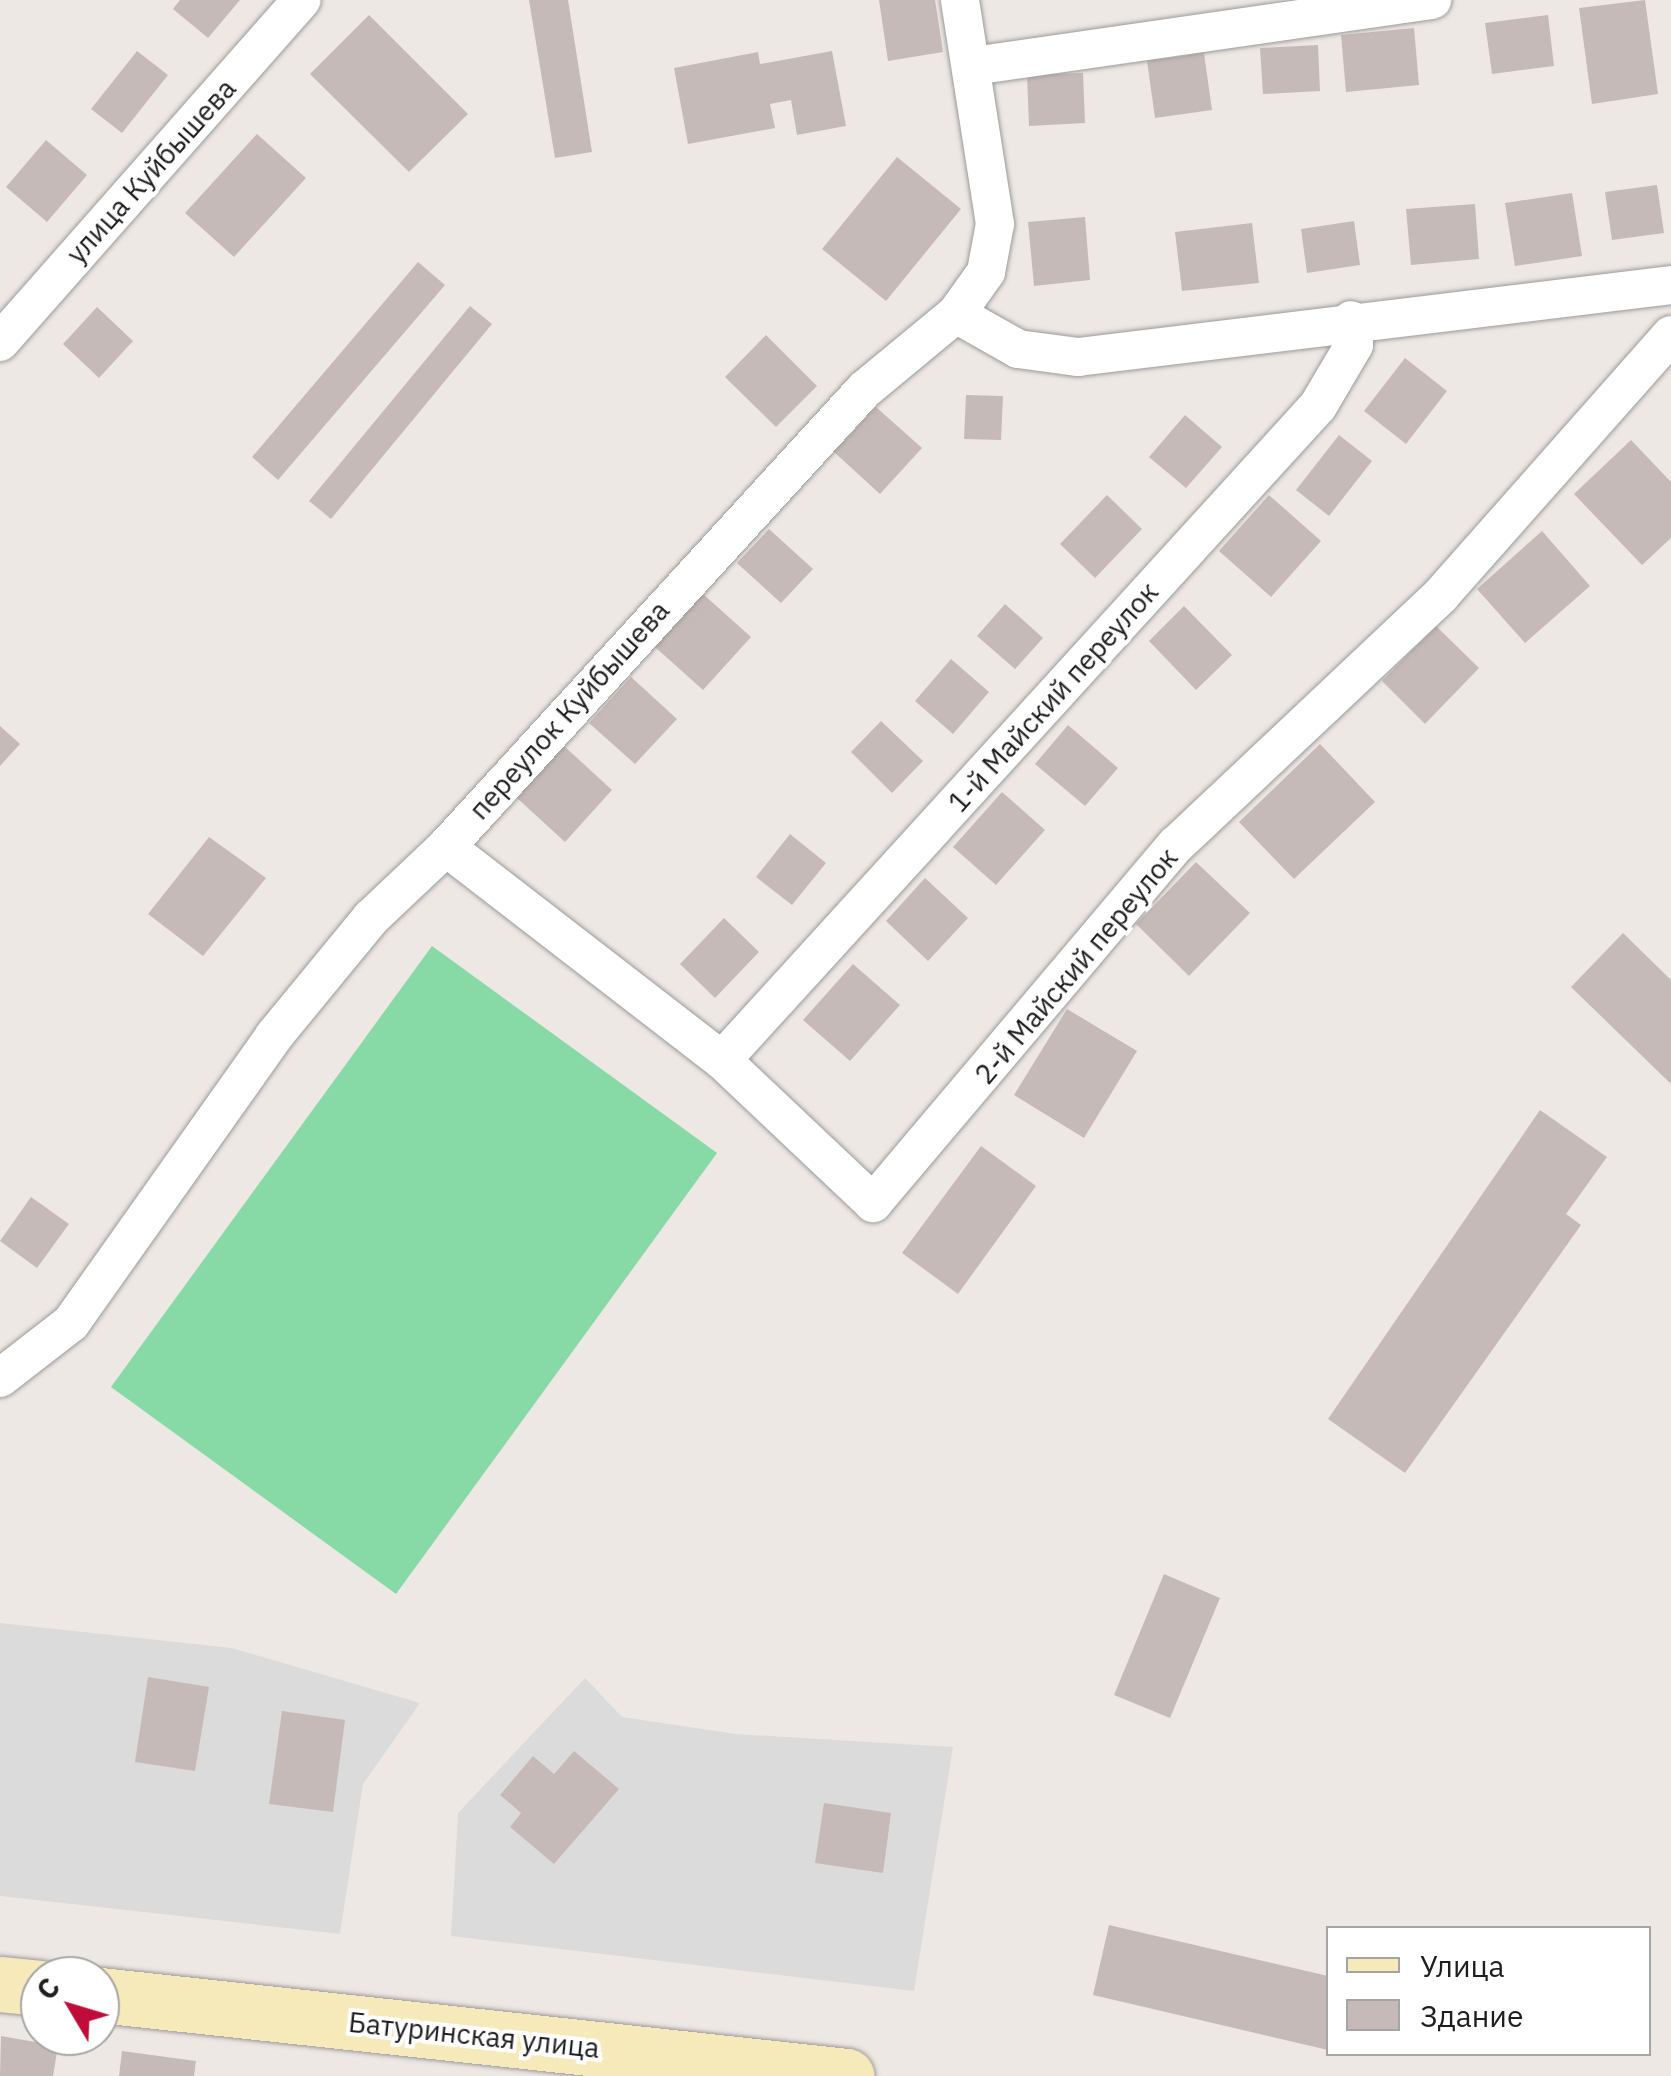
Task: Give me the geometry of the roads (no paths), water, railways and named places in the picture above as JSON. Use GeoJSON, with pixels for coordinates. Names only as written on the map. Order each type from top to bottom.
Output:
{"type":"FeatureCollection","features":[{"type":"Feature","properties":{"kind":"main road","name":"Батуринская улица"},"geometry":{"type":"LineString","coordinates":[[120,1997],[847,2076]]}},
{"type":"Feature","properties":{"kind":"street","name":"улица Куйбышева"},"geometry":{"type":"LineString","coordinates":[[0,342],[302,0]]}},
{"type":"Feature","properties":{"kind":"street","name":"переулок Куйбышева"},"geometry":{"type":"LineString","coordinates":[[0,1378],[71,1323],[274,1036],[371,918],[446,847],[864,390],[956,314],[986,272],[995,224],[960,0]]}},
{"type":"Feature","properties":{"kind":"street"},"geometry":{"type":"LineString","coordinates":[[973,66],[1432,0]]}},
{"type":"Feature","properties":{"kind":"street"},"geometry":{"type":"LineString","coordinates":[[956,314],[1018,349],[1078,358],[1182,350],[1351,320],[1671,285]]}},
{"type":"Feature","properties":{"kind":"street","name":"1-й Майский переулок"},"geometry":{"type":"LineString","coordinates":[[722,1060],[1318,406],[1354,345],[1351,320]]}},
{"type":"Feature","properties":{"kind":"street","name":"2-й Майский переулок"},"geometry":{"type":"LineString","coordinates":[[446,847],[722,1060],[873,1203],[1176,845],[1441,596],[1671,335]]}}]}
